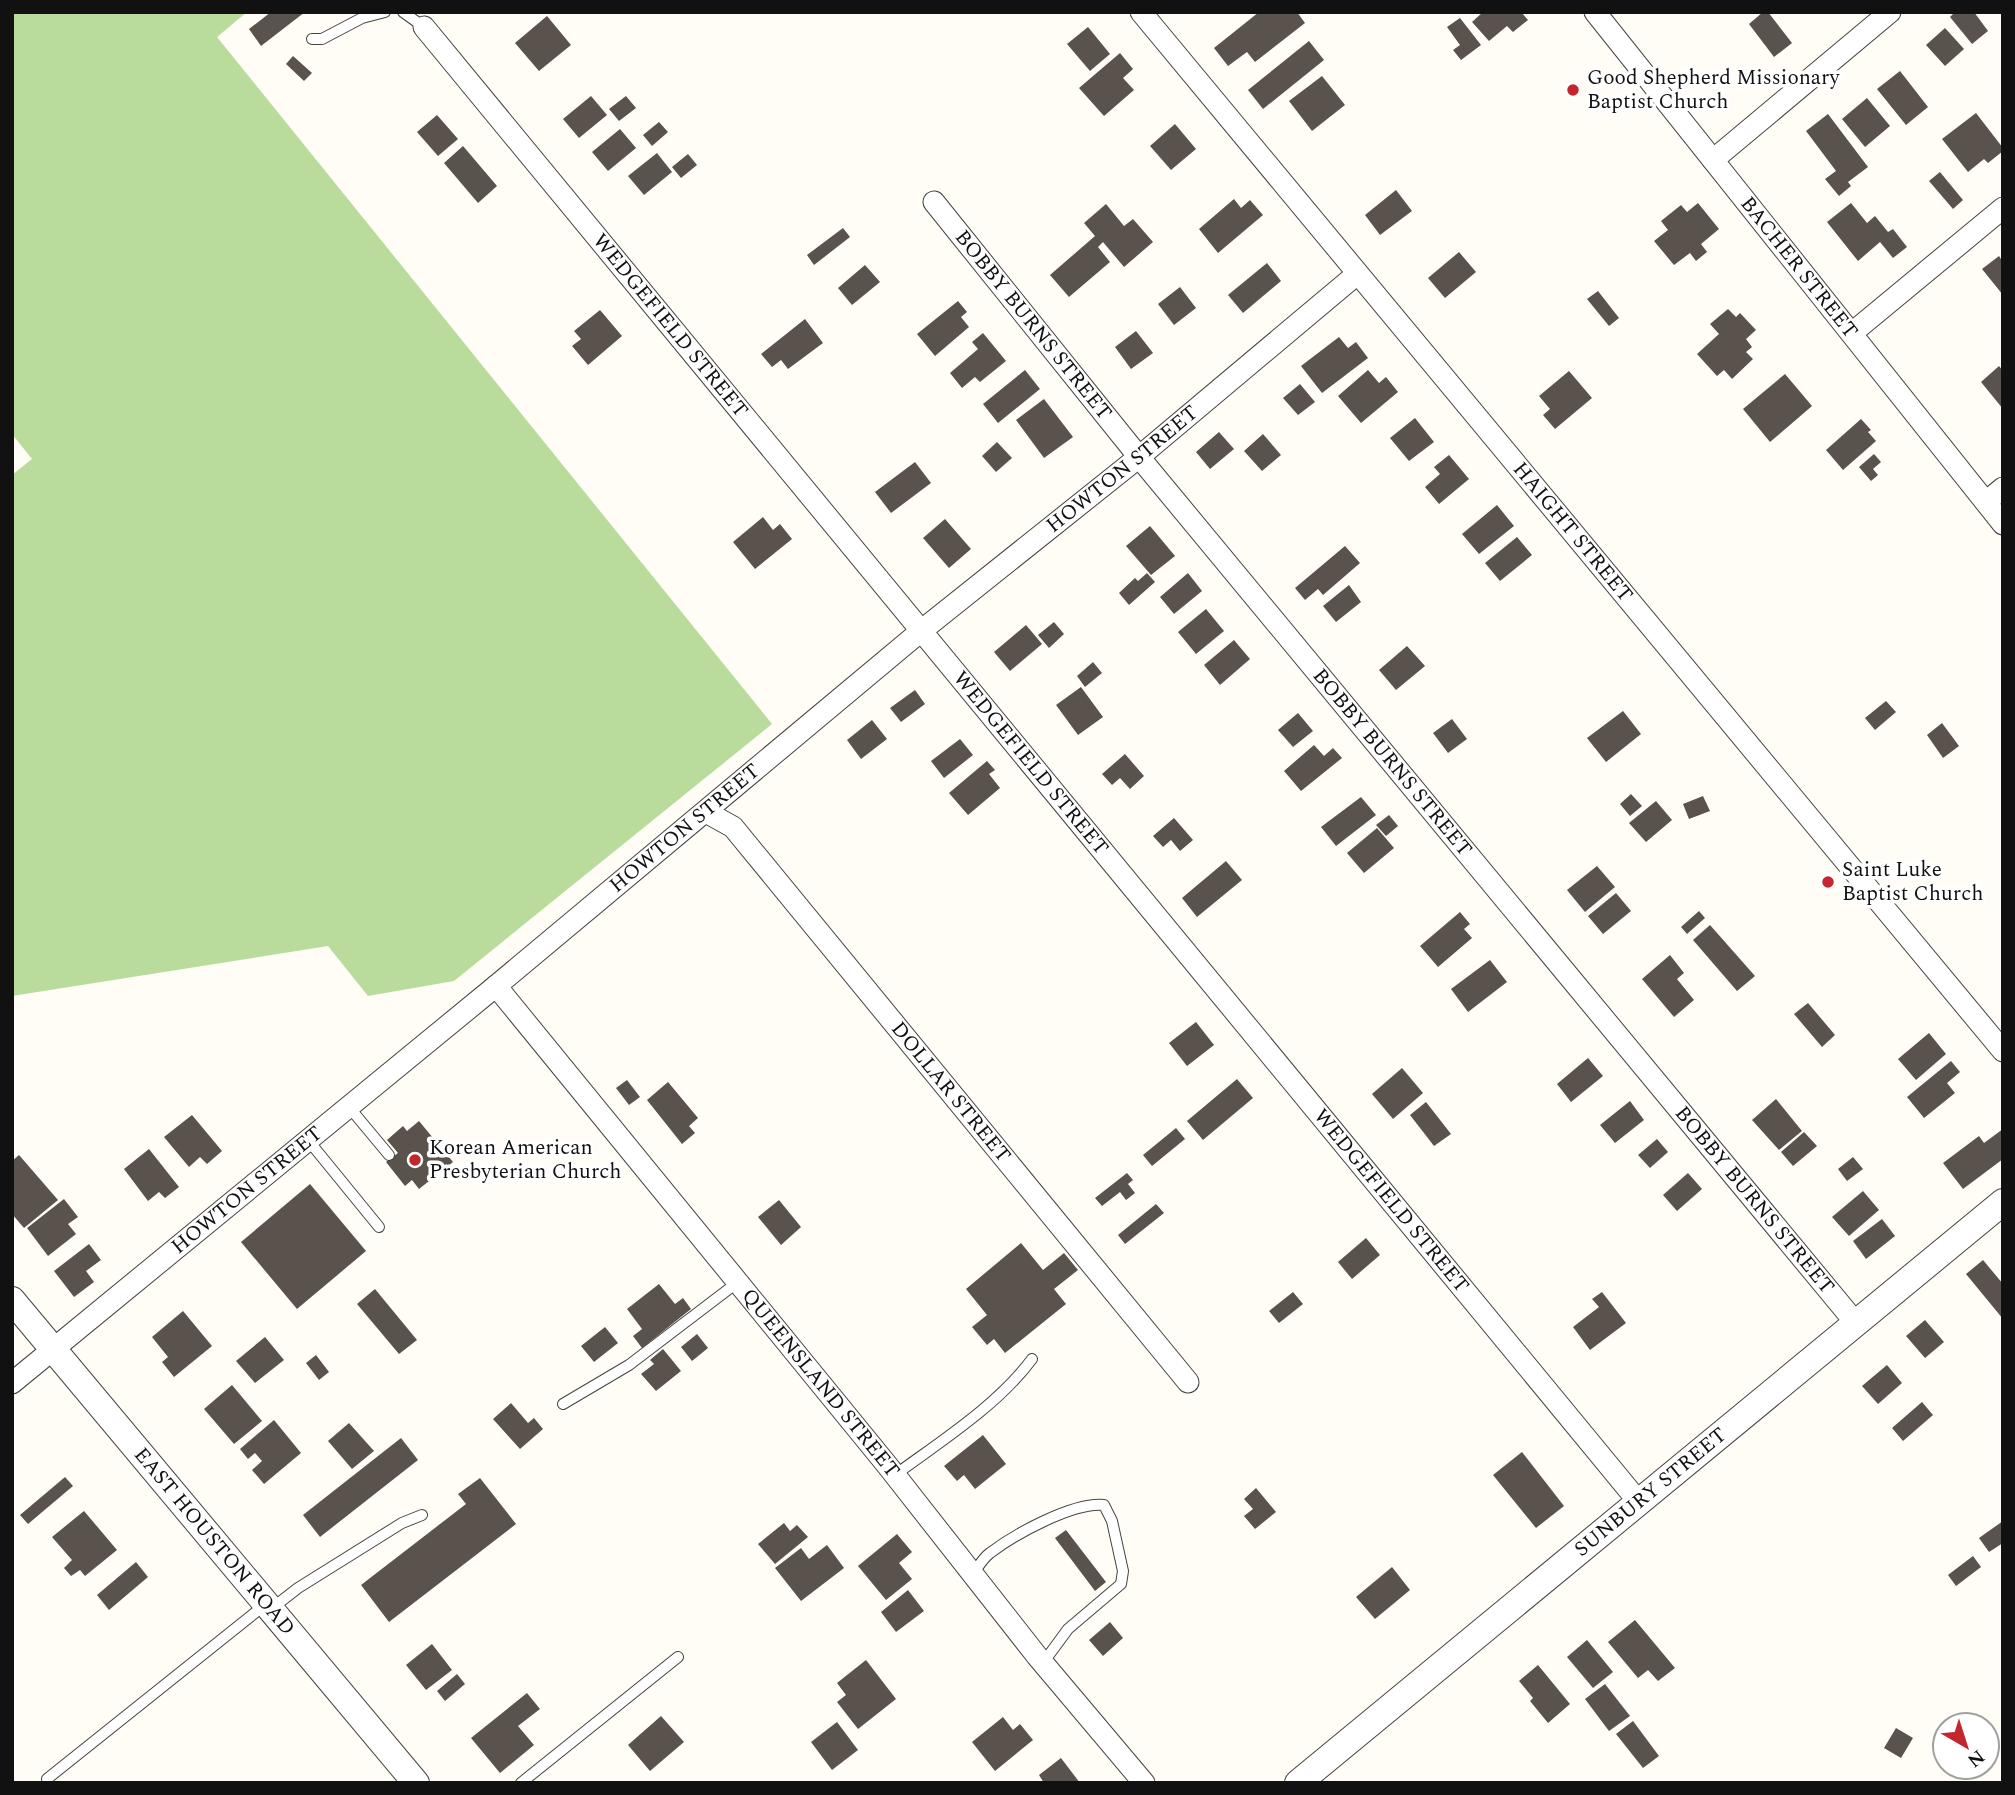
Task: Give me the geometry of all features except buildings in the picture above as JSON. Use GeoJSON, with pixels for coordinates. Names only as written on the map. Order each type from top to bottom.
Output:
{"type":"FeatureCollection","features":[{"type":"Feature","properties":{"kind":"street","name":"HAIGHT STREET"},"geometry":{"type":"LineString","coordinates":[[1141,12],[2003,1051]]}},
{"type":"Feature","properties":{"kind":"street","name":"BACHER STREET"},"geometry":{"type":"LineString","coordinates":[[1595,12],[2003,524]]}},
{"type":"Feature","properties":{"kind":"street"},"geometry":{"type":"LineString","coordinates":[[1713,160],[1890,12]]}},
{"type":"Feature","properties":{"kind":"street","name":"WEDGEFIELD STREET"},"geometry":{"type":"LineString","coordinates":[[424,27],[1639,1500]]}},
{"type":"Feature","properties":{"kind":"street","name":"BOBBY BURNS STREET"},"geometry":{"type":"LineString","coordinates":[[934,202],[1139,457],[1855,1322]]}},
{"type":"Feature","properties":{"kind":"street"},"geometry":{"type":"LineString","coordinates":[[1852,333],[2003,208]]}},
{"type":"Feature","properties":{"kind":"street","name":"HOWTON STREET"},"geometry":{"type":"LineString","coordinates":[[12,1382],[496,986],[921,631],[1139,457],[1357,274]]}},
{"type":"Feature","properties":{"kind":"street"},"geometry":{"type":"LineString","coordinates":[[1986,502],[2003,488]]}},
{"type":"Feature","properties":{"kind":"street","name":"DOLLAR STREET"},"geometry":{"type":"LineString","coordinates":[[706,812],[733,827],[1188,1382]]}},
{"type":"Feature","properties":{"kind":"street","name":"QUEENSLAND STREET"},"geometry":{"type":"LineString","coordinates":[[496,986],[895,1475],[1043,1663],[1144,1783]]}},
{"type":"Feature","properties":{"kind":"street","name":"SUNBURY STREET"},"geometry":{"type":"LineString","coordinates":[[1298,1783],[2003,1202]]}},
{"type":"Feature","properties":{"kind":"street","name":"EAST HOUSTON ROAD"},"geometry":{"type":"LineString","coordinates":[[12,1300],[416,1783]]}},
{"type":"Feature","properties":{"kind":"lane"},"geometry":{"type":"LineString","coordinates":[[312,38],[322,39],[362,18],[385,12]]}},
{"type":"Feature","properties":{"kind":"lane"},"geometry":{"type":"LineString","coordinates":[[403,12],[424,27]]}},
{"type":"Feature","properties":{"kind":"lane"},"geometry":{"type":"LineString","coordinates":[[349,1107],[389,1154]]}},
{"type":"Feature","properties":{"kind":"lane"},"geometry":{"type":"LineString","coordinates":[[308,1140],[379,1227]]}},
{"type":"Feature","properties":{"kind":"lane"},"geometry":{"type":"LineString","coordinates":[[563,1405],[629,1365],[738,1282]]}},
{"type":"Feature","properties":{"kind":"lane"},"geometry":{"type":"LineString","coordinates":[[895,1475],[985,1406],[1023,1372],[1032,1359]]}},
{"type":"Feature","properties":{"kind":"lane"},"geometry":{"type":"LineString","coordinates":[[973,1574],[988,1554],[1033,1526],[1077,1507],[1104,1505],[1112,1521],[1123,1571],[1121,1584],[1068,1629],[1043,1663]]}},
{"type":"Feature","properties":{"kind":"lane"},"geometry":{"type":"LineString","coordinates":[[47,1779],[268,1606],[402,1523],[422,1516]]}},
{"type":"Feature","properties":{"kind":"lane"},"geometry":{"type":"LineString","coordinates":[[521,1783],[678,1657]]}},
{"type":"Feature","properties":{"kind":"green space"},"geometry":{"type":"Polygon","coordinates":[[[12,12],[247,12],[217,37],[772,724],[454,981],[368,996],[328,946],[12,996],[12,475],[32,459],[12,434],[12,12]]]}},
{"type":"Feature","properties":{"kind":"place","name":"Good Shepherd Missionary Baptist Church"},"geometry":{"type":"Point","coordinates":[1573,90]}},
{"type":"Feature","properties":{"kind":"place","name":"Saint Luke Baptist Church"},"geometry":{"type":"Point","coordinates":[1828,882]}},
{"type":"Feature","properties":{"kind":"place","name":"Korean American Presbyterian Church"},"geometry":{"type":"Point","coordinates":[415,1160]}}]}
